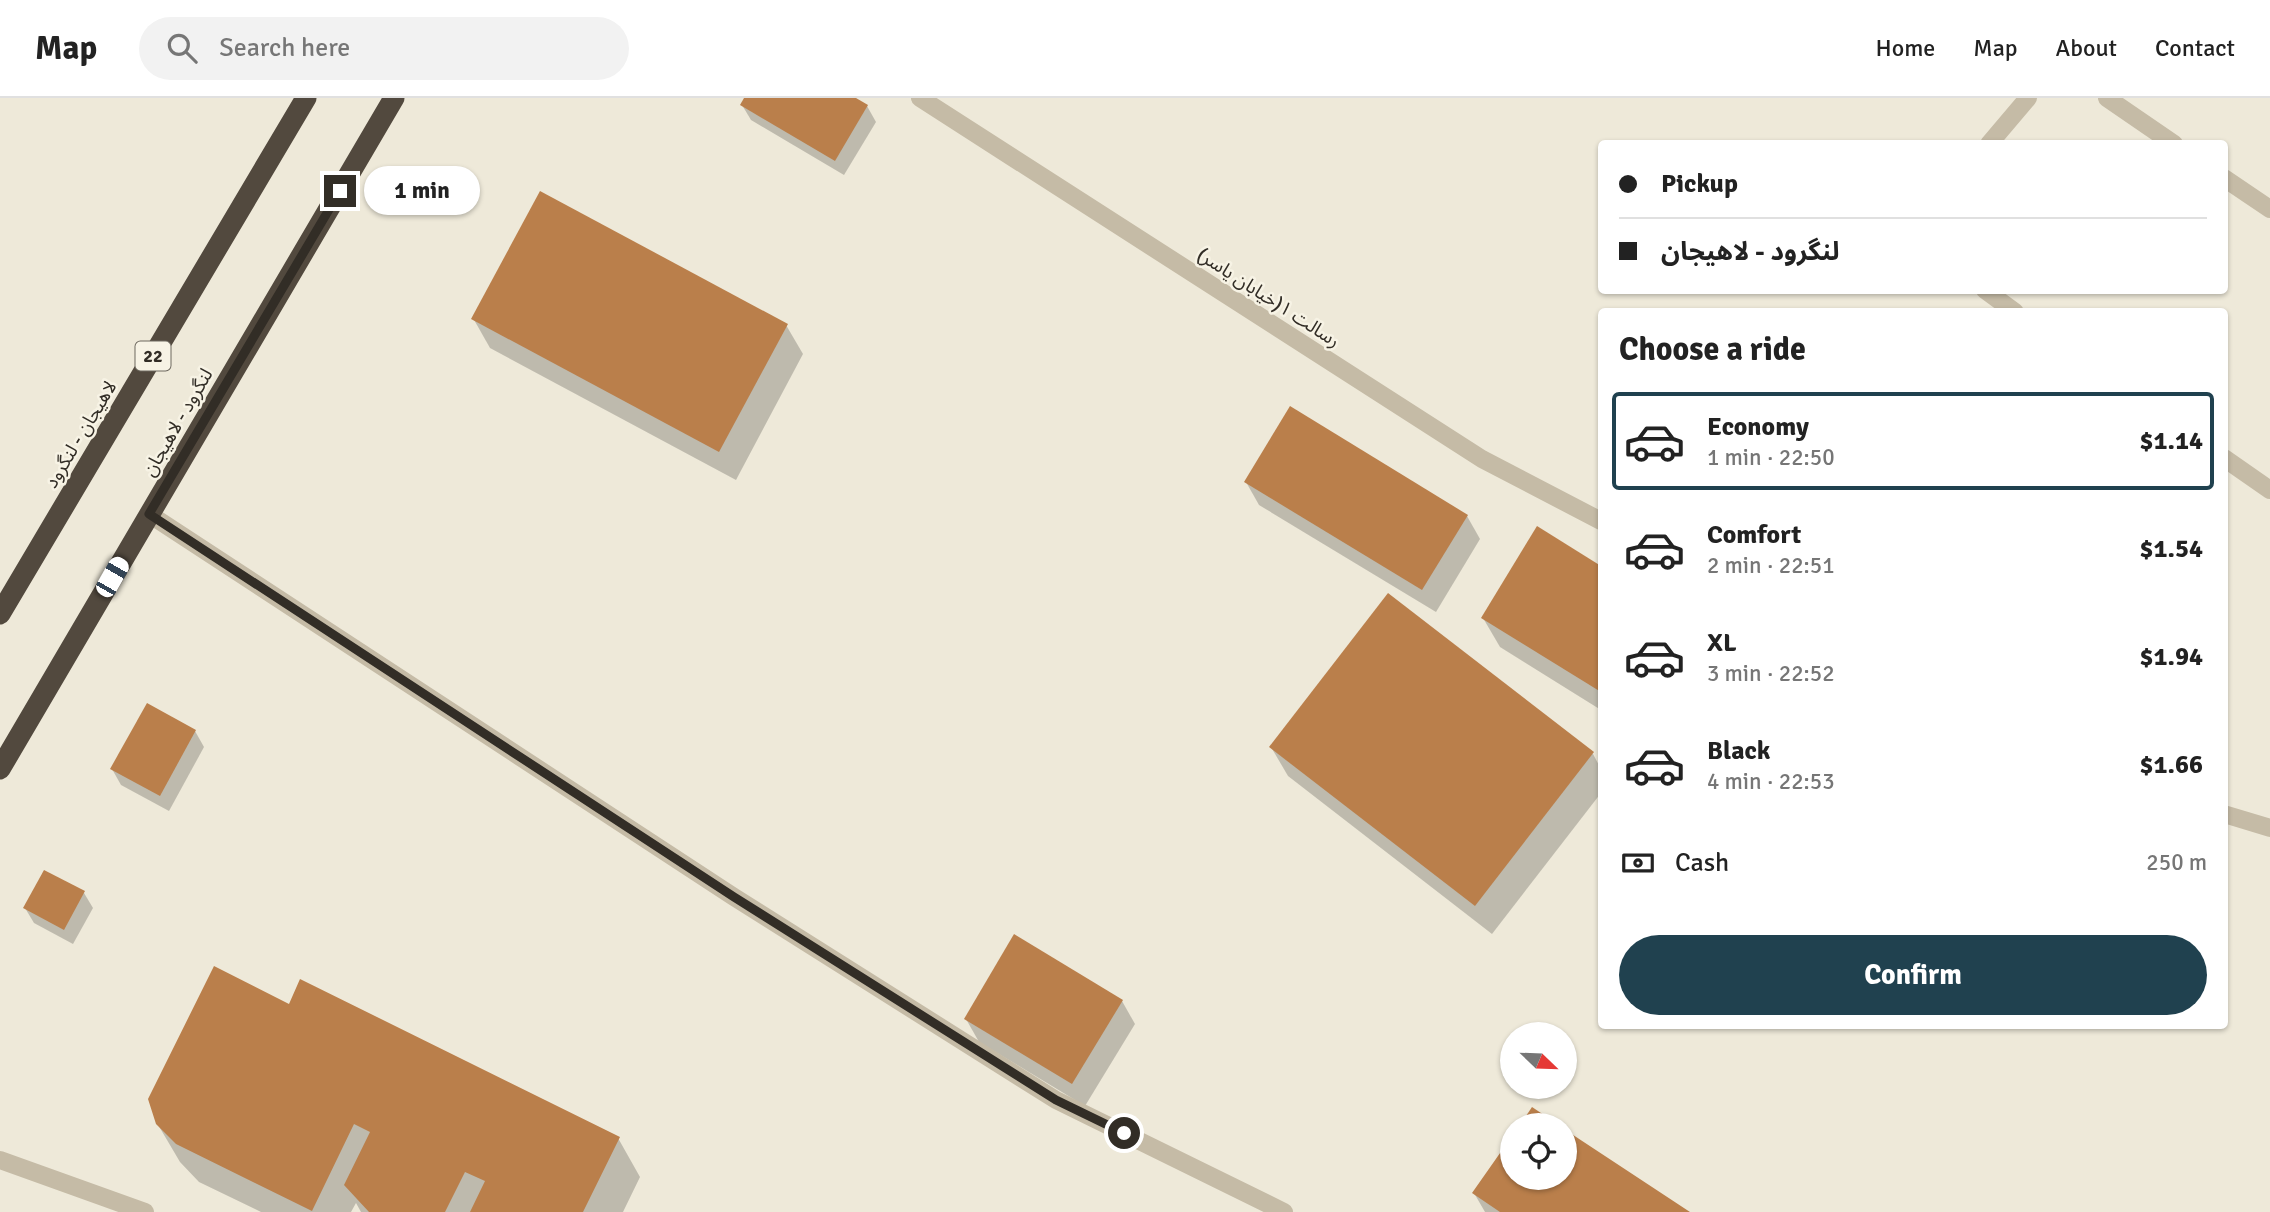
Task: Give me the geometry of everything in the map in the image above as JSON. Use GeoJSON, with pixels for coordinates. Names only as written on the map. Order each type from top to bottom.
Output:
{"type":"FeatureCollection","features":[{"type":"Feature","properties":{"kind":"highway","name":"لاهیجان - لنگرود"},"geometry":{"type":"LineString","coordinates":[[0,614],[306,98]]}},
{"type":"Feature","properties":{"kind":"highway","name":"لنگرود - لاهیجان"},"geometry":{"type":"LineString","coordinates":[[0,769],[394,98]]}},
{"type":"Feature","properties":{"kind":"street","name":"رسالت ۱(خیابان یاسر)"},"geometry":{"type":"LineString","coordinates":[[920,98],[1482,459],[1598,519]]}},
{"type":"Feature","properties":{"kind":"street"},"geometry":{"type":"LineString","coordinates":[[1992,140],[2028,98]]}},
{"type":"Feature","properties":{"kind":"street"},"geometry":{"type":"LineString","coordinates":[[2107,98],[2168,140]]}},
{"type":"Feature","properties":{"kind":"street"},"geometry":{"type":"LineString","coordinates":[[2228,181],[2270,209]]}},
{"type":"Feature","properties":{"kind":"street"},"geometry":{"type":"LineString","coordinates":[[1990,294],[2010,308]]}},
{"type":"Feature","properties":{"kind":"street"},"geometry":{"type":"LineString","coordinates":[[2228,461],[2270,490]]}},
{"type":"Feature","properties":{"kind":"street"},"geometry":{"type":"LineString","coordinates":[[149,514],[722,890],[1056,1100],[1284,1212]]}},
{"type":"Feature","properties":{"kind":"street"},"geometry":{"type":"LineString","coordinates":[[2228,815],[2270,828]]}},
{"type":"Feature","properties":{"kind":"street"},"geometry":{"type":"LineString","coordinates":[[0,1160],[145,1212]]}},
{"type":"Feature","properties":{"kind":"building"},"geometry":{"type":"Polygon","coordinates":[[[744,98],[856,98],[868,105],[835,161],[740,105],[744,98]]]}},
{"type":"Feature","properties":{"kind":"building"},"geometry":{"type":"Polygon","coordinates":[[[540,191],[788,324],[719,452],[471,319],[540,191]]]}},
{"type":"Feature","properties":{"kind":"building"},"geometry":{"type":"Polygon","coordinates":[[[1290,406],[1468,515],[1422,590],[1244,482],[1290,406]]]}},
{"type":"Feature","properties":{"kind":"building"},"geometry":{"type":"Polygon","coordinates":[[[1537,526],[1598,564],[1598,690],[1481,618],[1537,526]]]}},
{"type":"Feature","properties":{"kind":"building"},"geometry":{"type":"Polygon","coordinates":[[[1388,593],[1594,752],[1475,906],[1269,747],[1388,593]]]}},
{"type":"Feature","properties":{"kind":"building"},"geometry":{"type":"Polygon","coordinates":[[[147,703],[196,730],[160,796],[110,769],[147,703]]]}},
{"type":"Feature","properties":{"kind":"building"},"geometry":{"type":"Polygon","coordinates":[[[44,870],[85,891],[64,930],[23,908],[44,870]]]}},
{"type":"Feature","properties":{"kind":"building"},"geometry":{"type":"Polygon","coordinates":[[[1014,934],[1123,1000],[1072,1084],[964,1019],[1014,934]]]}},
{"type":"Feature","properties":{"kind":"building"},"geometry":{"type":"Polygon","coordinates":[[[214,966],[289,1004],[300,979],[620,1137],[583,1212],[470,1212],[485,1181],[465,1172],[445,1212],[369,1212],[344,1185],[370,1132],[354,1124],[312,1211],[176,1144],[156,1124],[148,1099],[214,966]]]}},
{"type":"Feature","properties":{"kind":"building"},"geometry":{"type":"Polygon","coordinates":[[[1532,1107],[1541,1113],[1528,1113],[1532,1107]]]}},
{"type":"Feature","properties":{"kind":"building"},"geometry":{"type":"Polygon","coordinates":[[[1577,1138],[1690,1212],[1500,1212],[1472,1193],[1500,1153],[1500,1190],[1577,1190],[1577,1138]]]}},
{"type":"Feature","properties":{"kind":"route"},"geometry":{"type":"LineString","coordinates":[[340,191],[149,514],[734,897],[1056,1100],[1124,1133]]}}]}
